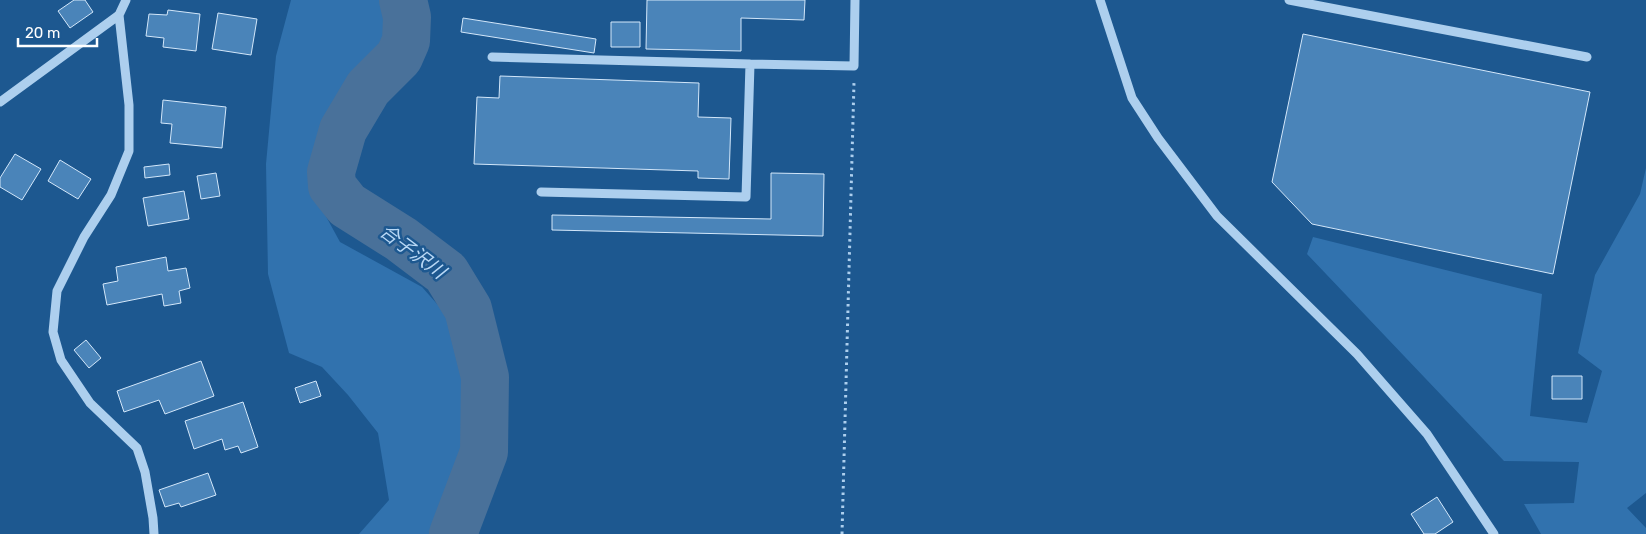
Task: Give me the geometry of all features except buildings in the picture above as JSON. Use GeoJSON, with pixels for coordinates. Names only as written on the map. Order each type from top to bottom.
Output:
{"type":"FeatureCollection","features":[{"type":"Feature","properties":{"kind":"street"},"geometry":{"type":"LineString","coordinates":[[126,0],[119,16],[129,105],[129,151],[111,195],[84,237],[58,291],[53,332],[62,360],[90,403],[137,448],[145,472],[154,534]]}},
{"type":"Feature","properties":{"kind":"street"},"geometry":{"type":"LineString","coordinates":[[492,57],[854,66],[855,0]]}},
{"type":"Feature","properties":{"kind":"street"},"geometry":{"type":"LineString","coordinates":[[1100,0],[1132,98],[1158,138],[1217,216],[1357,354],[1427,434],[1494,534]]}},
{"type":"Feature","properties":{"kind":"street"},"geometry":{"type":"LineString","coordinates":[[1289,0],[1587,57]]}},
{"type":"Feature","properties":{"kind":"street"},"geometry":{"type":"LineString","coordinates":[[0,102],[119,16]]}},
{"type":"Feature","properties":{"kind":"street"},"geometry":{"type":"LineString","coordinates":[[541,192],[746,197],[750,64]]}},
{"type":"Feature","properties":{"kind":"path"},"geometry":{"type":"LineString","coordinates":[[842,534],[854,66]]}},
{"type":"Feature","properties":{"kind":"shaded area"},"geometry":{"type":"Polygon","coordinates":[[[291,0],[398,0],[400,7],[389,54],[361,77],[330,114],[311,189],[340,242],[422,287],[453,322],[464,370],[467,459],[442,534],[359,534],[389,500],[378,433],[348,395],[322,367],[289,353],[268,274],[266,164],[276,56],[291,0]]]}},
{"type":"Feature","properties":{"kind":"shaded area"},"geometry":{"type":"Polygon","coordinates":[[[1646,168],[1646,493],[1627,508],[1646,528],[1646,534],[1541,534],[1524,504],[1574,503],[1579,462],[1504,461],[1307,254],[1313,237],[1542,294],[1530,416],[1587,423],[1602,371],[1578,353],[1595,275],[1640,194],[1646,168]]]}},
{"type":"Feature","properties":{"kind":"waterway","name":"合子沢川"},"geometry":{"type":"LineString","coordinates":[[403,0],[407,17],[406,41],[399,57],[368,88],[343,130],[331,172],[332,186],[347,205],[401,239],[446,273],[468,309],[485,377],[484,452],[453,534]]}}]}
